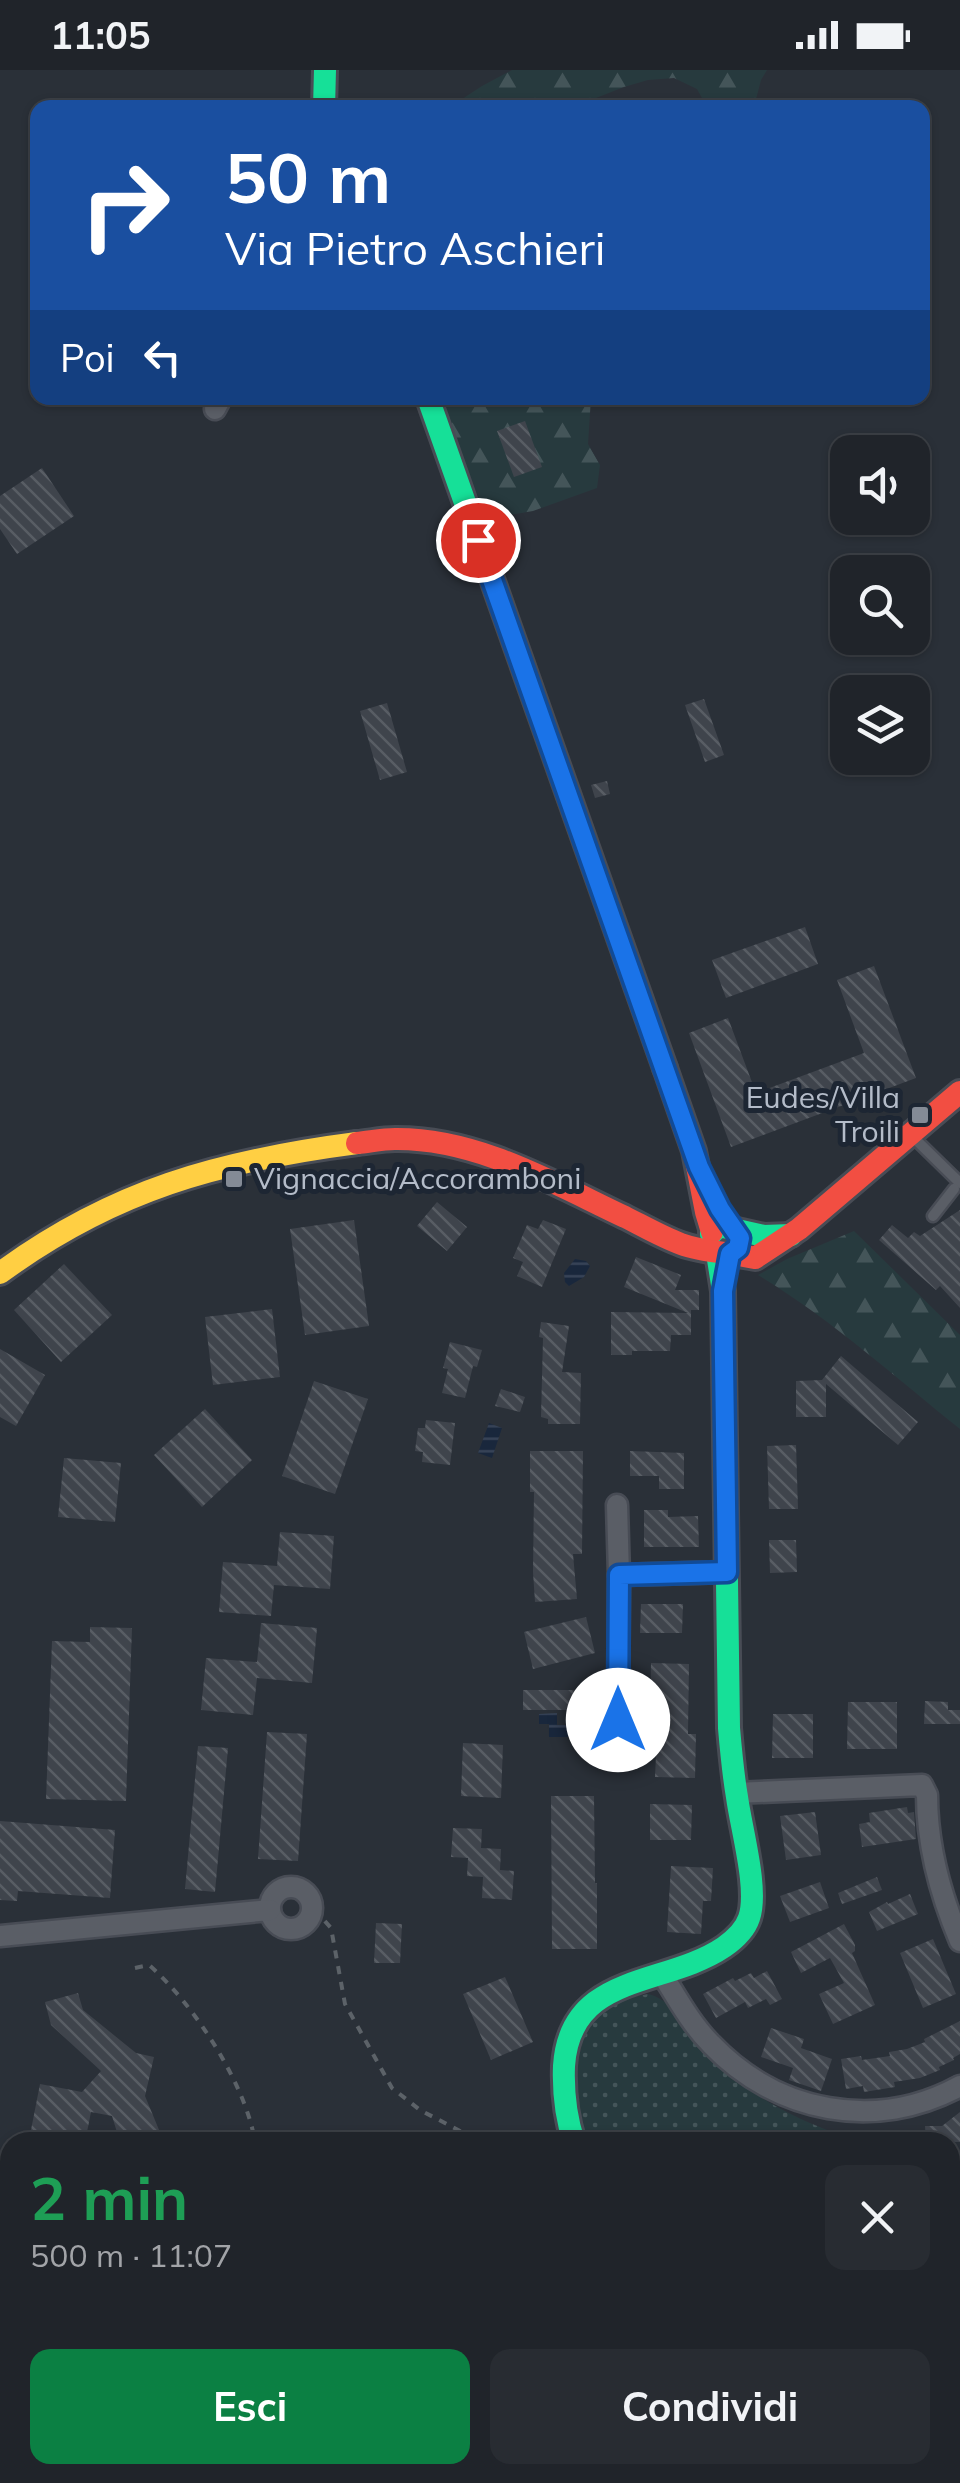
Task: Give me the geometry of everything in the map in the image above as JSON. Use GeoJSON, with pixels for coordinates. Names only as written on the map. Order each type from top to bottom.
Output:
{"type":"FeatureCollection","features":[{"type":"Feature","properties":{"kind":"street"},"geometry":{"type":"LineString","coordinates":[[324,100],[325,70]]}},
{"type":"Feature","properties":{"kind":"street"},"geometry":{"type":"LineString","coordinates":[[430,405],[723,1241],[728,1710],[753,1911],[740,1936],[726,1947],[620,1988],[586,2008],[573,2028],[565,2052],[564,2080],[571,2132]]}},
{"type":"Feature","properties":{"kind":"street"},"geometry":{"type":"LineString","coordinates":[[0,1273],[79,1222],[125,1199],[187,1176],[266,1156],[386,1140],[421,1140],[479,1152],[653,1229],[723,1241],[791,1235],[960,1092]]}},
{"type":"Feature","properties":{"kind":"street"},"geometry":{"type":"LineString","coordinates":[[653,1229],[682,1217],[696,1200],[699,1167]]}},
{"type":"Feature","properties":{"kind":"street"},"geometry":{"type":"LineString","coordinates":[[616,1505],[618,1720]]}},
{"type":"Feature","properties":{"kind":"street"},"geometry":{"type":"LineString","coordinates":[[619,1575],[727,1572]]}},
{"type":"Feature","properties":{"kind":"street"},"geometry":{"type":"LineString","coordinates":[[736,1793],[922,1786],[927,1794],[934,1868],[960,1942]]}},
{"type":"Feature","properties":{"kind":"street"},"geometry":{"type":"LineString","coordinates":[[289,1887],[302,1890],[312,1907],[310,1914],[302,1925],[289,1928],[276,1923],[270,1910],[272,1898],[289,1887]]}},
{"type":"Feature","properties":{"kind":"street"},"geometry":{"type":"LineString","coordinates":[[0,1936],[270,1910]]}},
{"type":"Feature","properties":{"kind":"street"},"geometry":{"type":"LineString","coordinates":[[662,1974],[712,2046],[746,2072],[801,2102],[836,2110],[888,2110],[923,2102],[960,2086]]}},
{"type":"Feature","properties":{"kind":"lane"},"geometry":{"type":"LineString","coordinates":[[910,1135],[958,1187],[933,1216]]}},
{"type":"Feature","properties":{"kind":"path"},"geometry":{"type":"LineString","coordinates":[[310,1914],[322,1918],[331,1928],[345,2004],[392,2088],[420,2110],[461,2132]]}},
{"type":"Feature","properties":{"kind":"path"},"geometry":{"type":"LineString","coordinates":[[135,1968],[149,1965],[167,1980],[219,2051],[253,2132]]}},
{"type":"Feature","properties":{"kind":"green space"},"geometry":{"type":"Polygon","coordinates":[[[512,70],[767,70],[756,100],[703,100],[697,89],[674,78],[648,80],[591,100],[461,100],[512,70]]]}},
{"type":"Feature","properties":{"kind":"green space"},"geometry":{"type":"Polygon","coordinates":[[[442,405],[591,405],[588,444],[600,465],[597,488],[533,511],[487,519],[442,405]]]}},
{"type":"Feature","properties":{"kind":"green space"},"geometry":{"type":"Polygon","coordinates":[[[854,1231],[960,1335],[960,1429],[837,1329],[758,1275],[854,1231]]]}},
{"type":"Feature","properties":{"kind":"green space"},"geometry":{"type":"Polygon","coordinates":[[[648,1994],[668,2004],[704,2050],[739,2082],[768,2102],[832,2132],[583,2132],[578,2094],[581,2049],[588,2030],[601,2014],[621,2002],[648,1994]]]}},
{"type":"Feature","properties":{"kind":"water"},"geometry":{"type":"Polygon","coordinates":[[[575,1259],[590,1266],[584,1277],[569,1286],[564,1273],[575,1259]]]}},
{"type":"Feature","properties":{"kind":"water"},"geometry":{"type":"Polygon","coordinates":[[[489,1423],[502,1428],[492,1458],[478,1453],[489,1423]]]}},
{"type":"Feature","properties":{"kind":"water"},"geometry":{"type":"Polygon","coordinates":[[[557,1713],[557,1725],[568,1725],[568,1737],[549,1737],[549,1724],[539,1724],[539,1714],[557,1713]]]}},
{"type":"Feature","properties":{"kind":"building"},"geometry":{"type":"Polygon","coordinates":[[[525,421],[542,467],[514,477],[497,431],[525,421]]]}},
{"type":"Feature","properties":{"kind":"building"},"geometry":{"type":"Polygon","coordinates":[[[42,468],[74,516],[17,554],[0,529],[0,496],[42,468]]]}},
{"type":"Feature","properties":{"kind":"building"},"geometry":{"type":"Polygon","coordinates":[[[704,699],[724,755],[705,762],[685,705],[704,699]]]}},
{"type":"Feature","properties":{"kind":"building"},"geometry":{"type":"Polygon","coordinates":[[[387,703],[407,772],[380,780],[360,711],[387,703]]]}},
{"type":"Feature","properties":{"kind":"building"},"geometry":{"type":"Polygon","coordinates":[[[607,781],[610,794],[595,798],[591,785],[607,781]]]}},
{"type":"Feature","properties":{"kind":"building"},"geometry":{"type":"Polygon","coordinates":[[[805,927],[818,964],[726,998],[712,960],[805,927]]]}},
{"type":"Feature","properties":{"kind":"building"},"geometry":{"type":"Polygon","coordinates":[[[874,966],[916,1078],[731,1147],[689,1033],[728,1018],[756,1093],[864,1053],[837,980],[874,966]]]}},
{"type":"Feature","properties":{"kind":"building"},"geometry":{"type":"Polygon","coordinates":[[[437,1202],[467,1227],[447,1251],[417,1226],[437,1202]]]}},
{"type":"Feature","properties":{"kind":"building"},"geometry":{"type":"Polygon","coordinates":[[[960,1210],[960,1308],[940,1286],[936,1290],[879,1240],[892,1225],[908,1238],[914,1232],[920,1236],[960,1210]]]}},
{"type":"Feature","properties":{"kind":"building"},"geometry":{"type":"Polygon","coordinates":[[[354,1220],[369,1326],[305,1335],[290,1229],[354,1220]]]}},
{"type":"Feature","properties":{"kind":"building"},"geometry":{"type":"Polygon","coordinates":[[[543,1220],[566,1229],[542,1287],[517,1276],[523,1262],[513,1258],[527,1225],[538,1229],[543,1220]]]}},
{"type":"Feature","properties":{"kind":"building"},"geometry":{"type":"Polygon","coordinates":[[[636,1257],[681,1275],[675,1290],[699,1290],[699,1310],[691,1310],[691,1335],[671,1335],[670,1351],[611,1355],[611,1312],[688,1313],[624,1287],[636,1257]]]}},
{"type":"Feature","properties":{"kind":"building"},"geometry":{"type":"Polygon","coordinates":[[[64,1264],[112,1315],[61,1362],[14,1310],[64,1264]]]}},
{"type":"Feature","properties":{"kind":"building"},"geometry":{"type":"Polygon","coordinates":[[[272,1309],[280,1377],[213,1385],[205,1317],[272,1309]]]}},
{"type":"Feature","properties":{"kind":"building"},"geometry":{"type":"Polygon","coordinates":[[[541,1322],[569,1326],[562,1372],[581,1373],[580,1424],[548,1424],[548,1419],[541,1417],[541,1322]]]}},
{"type":"Feature","properties":{"kind":"building"},"geometry":{"type":"Polygon","coordinates":[[[450,1342],[482,1350],[477,1367],[473,1366],[465,1398],[442,1393],[450,1342]]]}},
{"type":"Feature","properties":{"kind":"building"},"geometry":{"type":"Polygon","coordinates":[[[0,1349],[45,1375],[16,1426],[0,1417],[0,1349]]]}},
{"type":"Feature","properties":{"kind":"building"},"geometry":{"type":"Polygon","coordinates":[[[841,1356],[918,1422],[898,1445],[826,1384],[826,1417],[796,1417],[796,1381],[822,1380],[841,1356]]]}},
{"type":"Feature","properties":{"kind":"building"},"geometry":{"type":"Polygon","coordinates":[[[314,1381],[368,1399],[335,1494],[282,1476],[314,1381]]]}},
{"type":"Feature","properties":{"kind":"building"},"geometry":{"type":"Polygon","coordinates":[[[501,1389],[525,1397],[520,1412],[495,1406],[501,1389]]]}},
{"type":"Feature","properties":{"kind":"building"},"geometry":{"type":"Polygon","coordinates":[[[205,1409],[252,1460],[202,1507],[154,1455],[205,1409]]]}},
{"type":"Feature","properties":{"kind":"building"},"geometry":{"type":"Polygon","coordinates":[[[426,1420],[455,1423],[450,1465],[422,1462],[423,1452],[415,1451],[418,1428],[425,1428],[426,1420]]]}},
{"type":"Feature","properties":{"kind":"building"},"geometry":{"type":"Polygon","coordinates":[[[796,1445],[798,1509],[769,1509],[767,1446],[796,1445]]]}},
{"type":"Feature","properties":{"kind":"building"},"geometry":{"type":"Polygon","coordinates":[[[530,1451],[583,1451],[582,1554],[573,1554],[577,1599],[535,1602],[530,1451]]]}},
{"type":"Feature","properties":{"kind":"building"},"geometry":{"type":"Polygon","coordinates":[[[630,1451],[684,1453],[684,1489],[659,1489],[659,1476],[630,1476],[630,1451]]]}},
{"type":"Feature","properties":{"kind":"building"},"geometry":{"type":"Polygon","coordinates":[[[64,1458],[121,1463],[115,1522],[58,1517],[64,1458]]]}},
{"type":"Feature","properties":{"kind":"building"},"geometry":{"type":"Polygon","coordinates":[[[644,1510],[668,1510],[668,1517],[698,1516],[699,1547],[644,1547],[644,1510]]]}},
{"type":"Feature","properties":{"kind":"building"},"geometry":{"type":"Polygon","coordinates":[[[280,1532],[334,1536],[330,1589],[274,1585],[271,1616],[219,1612],[223,1562],[277,1566],[280,1532]]]}},
{"type":"Feature","properties":{"kind":"building"},"geometry":{"type":"Polygon","coordinates":[[[769,1540],[796,1540],[797,1572],[770,1573],[769,1540]]]}},
{"type":"Feature","properties":{"kind":"building"},"geometry":{"type":"Polygon","coordinates":[[[641,1604],[683,1604],[682,1633],[640,1633],[641,1604]]]}},
{"type":"Feature","properties":{"kind":"building"},"geometry":{"type":"Polygon","coordinates":[[[586,1617],[595,1653],[533,1669],[524,1632],[586,1617]]]}},
{"type":"Feature","properties":{"kind":"building"},"geometry":{"type":"Polygon","coordinates":[[[261,1623],[317,1628],[312,1683],[257,1678],[253,1715],[201,1710],[206,1658],[257,1662],[261,1623]]]}},
{"type":"Feature","properties":{"kind":"building"},"geometry":{"type":"Polygon","coordinates":[[[90,1627],[132,1628],[126,1801],[46,1799],[52,1641],[90,1642],[90,1627]]]}},
{"type":"Feature","properties":{"kind":"building"},"geometry":{"type":"Polygon","coordinates":[[[651,1663],[689,1664],[688,1734],[696,1734],[695,1778],[655,1777],[658,1710],[650,1710],[651,1663]]]}},
{"type":"Feature","properties":{"kind":"building"},"geometry":{"type":"Polygon","coordinates":[[[523,1690],[596,1690],[596,1699],[604,1699],[608,1732],[573,1732],[574,1710],[523,1710],[523,1690]]]}},
{"type":"Feature","properties":{"kind":"building"},"geometry":{"type":"Polygon","coordinates":[[[925,1701],[948,1702],[948,1710],[960,1710],[960,1724],[924,1724],[925,1701]]]}},
{"type":"Feature","properties":{"kind":"building"},"geometry":{"type":"Polygon","coordinates":[[[848,1702],[897,1702],[897,1749],[847,1749],[848,1702]]]}},
{"type":"Feature","properties":{"kind":"building"},"geometry":{"type":"Polygon","coordinates":[[[773,1714],[813,1714],[813,1758],[772,1758],[773,1714]]]}},
{"type":"Feature","properties":{"kind":"building"},"geometry":{"type":"Polygon","coordinates":[[[267,1732],[307,1734],[298,1861],[258,1859],[267,1732]]]}},
{"type":"Feature","properties":{"kind":"building"},"geometry":{"type":"Polygon","coordinates":[[[463,1743],[503,1745],[501,1798],[461,1796],[463,1743]]]}},
{"type":"Feature","properties":{"kind":"building"},"geometry":{"type":"Polygon","coordinates":[[[198,1746],[228,1748],[215,1892],[185,1889],[198,1746]]]}},
{"type":"Feature","properties":{"kind":"building"},"geometry":{"type":"Polygon","coordinates":[[[551,1796],[594,1796],[597,1949],[552,1949],[551,1796]]]}},
{"type":"Feature","properties":{"kind":"building"},"geometry":{"type":"Polygon","coordinates":[[[650,1804],[692,1805],[691,1840],[650,1840],[650,1804]]]}},
{"type":"Feature","properties":{"kind":"building"},"geometry":{"type":"Polygon","coordinates":[[[907,1807],[908,1813],[914,1812],[916,1839],[862,1847],[859,1824],[870,1822],[869,1813],[907,1807]]]}},
{"type":"Feature","properties":{"kind":"building"},"geometry":{"type":"Polygon","coordinates":[[[815,1812],[821,1855],[786,1860],[780,1816],[815,1812]]]}},
{"type":"Feature","properties":{"kind":"building"},"geometry":{"type":"Polygon","coordinates":[[[0,1821],[115,1830],[110,1898],[18,1891],[17,1901],[0,1900],[0,1821]]]}},
{"type":"Feature","properties":{"kind":"building"},"geometry":{"type":"Polygon","coordinates":[[[453,1828],[482,1829],[481,1848],[501,1849],[500,1870],[514,1871],[512,1900],[482,1898],[483,1877],[467,1876],[468,1858],[451,1857],[453,1828]]]}},
{"type":"Feature","properties":{"kind":"building"},"geometry":{"type":"Polygon","coordinates":[[[671,1866],[713,1868],[711,1901],[703,1901],[701,1934],[667,1932],[671,1866]]]}},
{"type":"Feature","properties":{"kind":"building"},"geometry":{"type":"Polygon","coordinates":[[[877,1877],[882,1890],[842,1904],[838,1893],[877,1877]]]}},
{"type":"Feature","properties":{"kind":"building"},"geometry":{"type":"Polygon","coordinates":[[[820,1882],[829,1908],[790,1922],[780,1896],[820,1882]]]}},
{"type":"Feature","properties":{"kind":"building"},"geometry":{"type":"Polygon","coordinates":[[[910,1894],[918,1914],[877,1931],[869,1912],[910,1894]]]}},
{"type":"Feature","properties":{"kind":"building"},"geometry":{"type":"Polygon","coordinates":[[[376,1923],[402,1924],[400,1963],[374,1963],[376,1923]]]}},
{"type":"Feature","properties":{"kind":"building"},"geometry":{"type":"Polygon","coordinates":[[[844,1924],[875,2005],[833,2024],[819,1994],[844,1983],[830,1958],[801,1973],[791,1952],[844,1924]]]}},
{"type":"Feature","properties":{"kind":"building"},"geometry":{"type":"Polygon","coordinates":[[[933,1939],[956,1994],[923,2008],[900,1953],[933,1939]]]}},
{"type":"Feature","properties":{"kind":"building"},"geometry":{"type":"Polygon","coordinates":[[[767,1971],[782,1999],[770,2005],[766,1999],[748,2008],[745,2002],[716,2018],[703,1994],[733,1978],[735,1981],[751,1973],[754,1978],[767,1971]]]}},
{"type":"Feature","properties":{"kind":"building"},"geometry":{"type":"Polygon","coordinates":[[[505,1977],[533,2042],[491,2060],[463,1994],[505,1977]]]}},
{"type":"Feature","properties":{"kind":"building"},"geometry":{"type":"Polygon","coordinates":[[[78,1993],[83,2010],[136,2053],[154,2057],[145,2096],[160,2132],[117,2132],[112,2116],[91,2112],[87,2132],[31,2132],[40,2084],[82,2092],[101,2071],[51,2025],[45,2002],[78,1993]]]}},
{"type":"Feature","properties":{"kind":"building"},"geometry":{"type":"Polygon","coordinates":[[[960,2021],[960,2054],[940,2070],[894,2082],[895,2087],[864,2092],[863,2086],[846,2089],[841,2059],[890,2056],[889,2052],[925,2042],[924,2039],[960,2021]]]}},
{"type":"Feature","properties":{"kind":"building"},"geometry":{"type":"Polygon","coordinates":[[[771,2028],[804,2039],[801,2048],[832,2059],[821,2091],[789,2080],[793,2068],[761,2057],[771,2028]]]}},
{"type":"Feature","properties":{"kind":"building"},"geometry":{"type":"Polygon","coordinates":[[[960,2112],[960,2132],[925,2132],[925,2126],[942,2126],[960,2112]]]}},
{"type":"Feature","properties":{"kind":"traffic: fast"},"geometry":{"type":"LineString","coordinates":[[324,100],[325,70]]}},
{"type":"Feature","properties":{"kind":"traffic: fast"},"geometry":{"type":"LineString","coordinates":[[430,405],[665,1068]]}},
{"type":"Feature","properties":{"kind":"traffic: fast"},"geometry":{"type":"LineString","coordinates":[[711,1234],[719,1226],[764,1236],[791,1235]]}},
{"type":"Feature","properties":{"kind":"traffic: fast"},"geometry":{"type":"LineString","coordinates":[[571,2132],[564,2066],[570,2036],[583,2013],[624,1986],[700,1960],[724,1947],[745,1927],[752,1906],[729,1728],[723,1291],[717,1253]]}},
{"type":"Feature","properties":{"kind":"traffic: slow"},"geometry":{"type":"LineString","coordinates":[[0,1273],[84,1220],[169,1184],[259,1159],[357,1143]]}},
{"type":"Feature","properties":{"kind":"traffic: jam"},"geometry":{"type":"LineString","coordinates":[[665,1068],[694,1151],[712,1232]]}},
{"type":"Feature","properties":{"kind":"traffic: jam"},"geometry":{"type":"LineString","coordinates":[[357,1143],[390,1139],[425,1141],[485,1154],[681,1244],[755,1258],[799,1229],[960,1092]]}},
{"type":"Feature","properties":{"kind":"place","name":"Eudes/Villa Troili"},"geometry":{"type":"Point","coordinates":[920,1115]}},
{"type":"Feature","properties":{"kind":"place","name":"Vignaccia/Accoramboni"},"geometry":{"type":"Point","coordinates":[234,1179]}},
{"type":"Feature","properties":{"kind":"route"},"geometry":{"type":"LineString","coordinates":[[478,540],[699,1167],[740,1238],[738,1248],[730,1254],[723,1291],[727,1572],[619,1575],[618,1720]]}}]}
